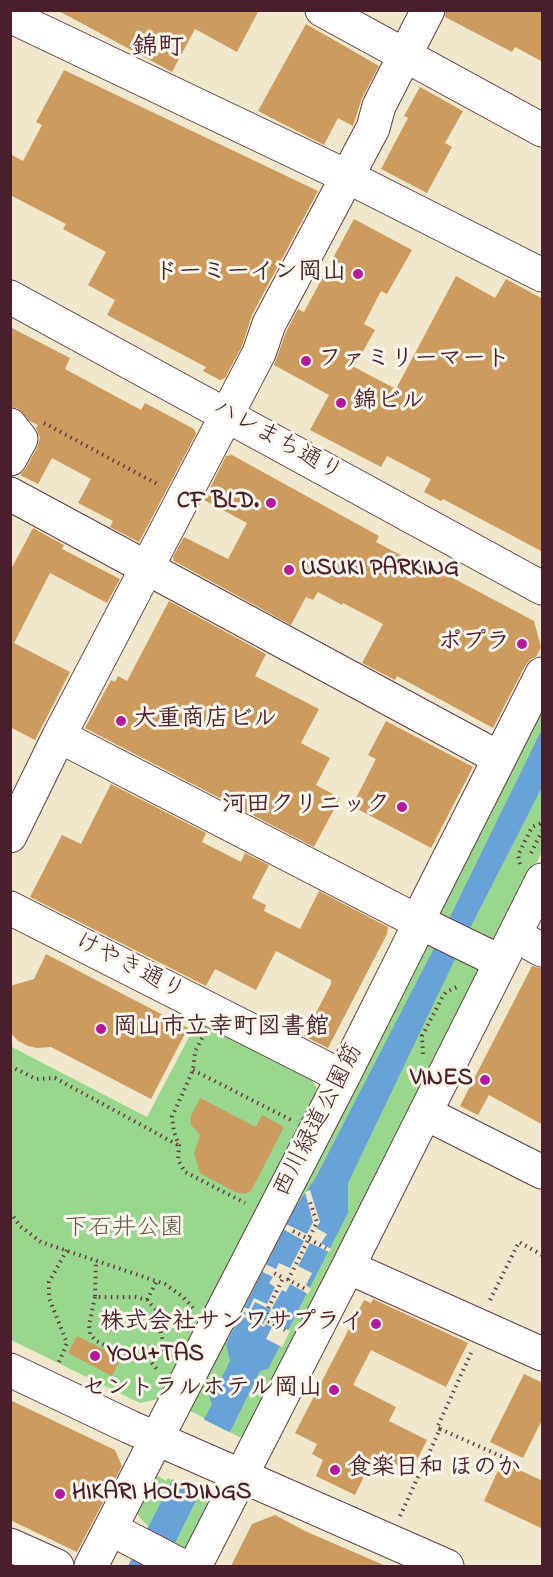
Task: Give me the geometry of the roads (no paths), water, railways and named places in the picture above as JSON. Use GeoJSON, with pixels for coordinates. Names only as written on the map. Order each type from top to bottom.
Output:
{"type":"FeatureCollection","features":[{"type":"Feature","properties":{"kind":"street"},"geometry":{"type":"LineString","coordinates":[[322,10],[543,130]]}},
{"type":"Feature","properties":{"kind":"street"},"geometry":{"type":"LineString","coordinates":[[10,836],[59,736],[259,353],[269,324],[373,128],[379,106],[428,10]]}},
{"type":"Feature","properties":{"kind":"street"},"geometry":{"type":"LineString","coordinates":[[10,16],[348,177],[543,275]]}},
{"type":"Feature","properties":{"kind":"street","name":"ハレまち通り"},"geometry":{"type":"LineString","coordinates":[[10,297],[543,588]]}},
{"type":"Feature","properties":{"kind":"street"},"geometry":{"type":"LineString","coordinates":[[10,494],[499,758]]}},
{"type":"Feature","properties":{"kind":"street","name":"西川緑道公園筋"},"geometry":{"type":"LineString","coordinates":[[91,1566],[124,1536],[171,1444],[343,1077],[441,933],[499,758],[543,674]]}},
{"type":"Feature","properties":{"kind":"street"},"geometry":{"type":"LineString","coordinates":[[59,736],[441,933],[519,949]]}},
{"type":"Feature","properties":{"kind":"street"},"geometry":{"type":"LineString","coordinates":[[124,1536],[181,1564],[339,1259],[519,949],[531,872]]}},
{"type":"Feature","properties":{"kind":"street","name":"けやき通り"},"geometry":{"type":"LineString","coordinates":[[10,908],[343,1077]]}},
{"type":"Feature","properties":{"kind":"street"},"geometry":{"type":"LineString","coordinates":[[425,1113],[543,1172]]}},
{"type":"Feature","properties":{"kind":"street"},"geometry":{"type":"LineString","coordinates":[[339,1259],[543,1354]]}},
{"type":"Feature","properties":{"kind":"street"},"geometry":{"type":"LineString","coordinates":[[10,1370],[447,1566]]}},
{"type":"Feature","properties":{"kind":"street"},"geometry":{"type":"LineString","coordinates":[[10,1545],[57,1566]]}},
{"type":"Feature","properties":{"kind":"water"},"geometry":{"type":"Polygon","coordinates":[[[542,729],[542,787],[466,936],[348,1183],[348,1213],[268,1369],[260,1371],[173,1547],[161,1566],[128,1566],[212,1404],[206,1388],[209,1382],[217,1387],[230,1361],[226,1344],[296,1206],[315,1179],[446,925],[542,729]]]}},
{"type":"Feature","properties":{"kind":"place","name":"ドーミーイン岡山"},"geometry":{"type":"Point","coordinates":[358,274]}},
{"type":"Feature","properties":{"kind":"place","name":"ファミリーマート"},"geometry":{"type":"Point","coordinates":[306,361]}},
{"type":"Feature","properties":{"kind":"place","name":"錦ビル"},"geometry":{"type":"Point","coordinates":[341,403]}},
{"type":"Feature","properties":{"kind":"place","name":"CF BLD."},"geometry":{"type":"Point","coordinates":[271,503]}},
{"type":"Feature","properties":{"kind":"place","name":"USUKI PARKING"},"geometry":{"type":"Point","coordinates":[289,570]}},
{"type":"Feature","properties":{"kind":"place","name":"ポプラ"},"geometry":{"type":"Point","coordinates":[522,644]}},
{"type":"Feature","properties":{"kind":"place","name":"大重商店ビル"},"geometry":{"type":"Point","coordinates":[121,721]}},
{"type":"Feature","properties":{"kind":"place","name":"河田クリニック"},"geometry":{"type":"Point","coordinates":[402,807]}},
{"type":"Feature","properties":{"kind":"place","name":"岡山市立幸町図書館"},"geometry":{"type":"Point","coordinates":[101,1029]}},
{"type":"Feature","properties":{"kind":"place","name":"VINES"},"geometry":{"type":"Point","coordinates":[485,1080]}},
{"type":"Feature","properties":{"kind":"place","name":"株式会社サンワサプライ"},"geometry":{"type":"Point","coordinates":[376,1324]}},
{"type":"Feature","properties":{"kind":"place","name":"YOU+TAS"},"geometry":{"type":"Point","coordinates":[95,1356]}},
{"type":"Feature","properties":{"kind":"place","name":"セントラルホテル岡山"},"geometry":{"type":"Point","coordinates":[334,1390]}},
{"type":"Feature","properties":{"kind":"place","name":"食楽日和 ほのか"},"geometry":{"type":"Point","coordinates":[335,1470]}},
{"type":"Feature","properties":{"kind":"place","name":"HIKARI HOLDINGS"},"geometry":{"type":"Point","coordinates":[60,1494]}},
{"type":"Feature","properties":{"kind":"district","name":"錦町"},"geometry":{"type":"Point","coordinates":[158,50]}},
{"type":"Feature","properties":{"kind":"park label","name":"下石井公園"},"geometry":{"type":"Point","coordinates":[124,1230]}}]}
